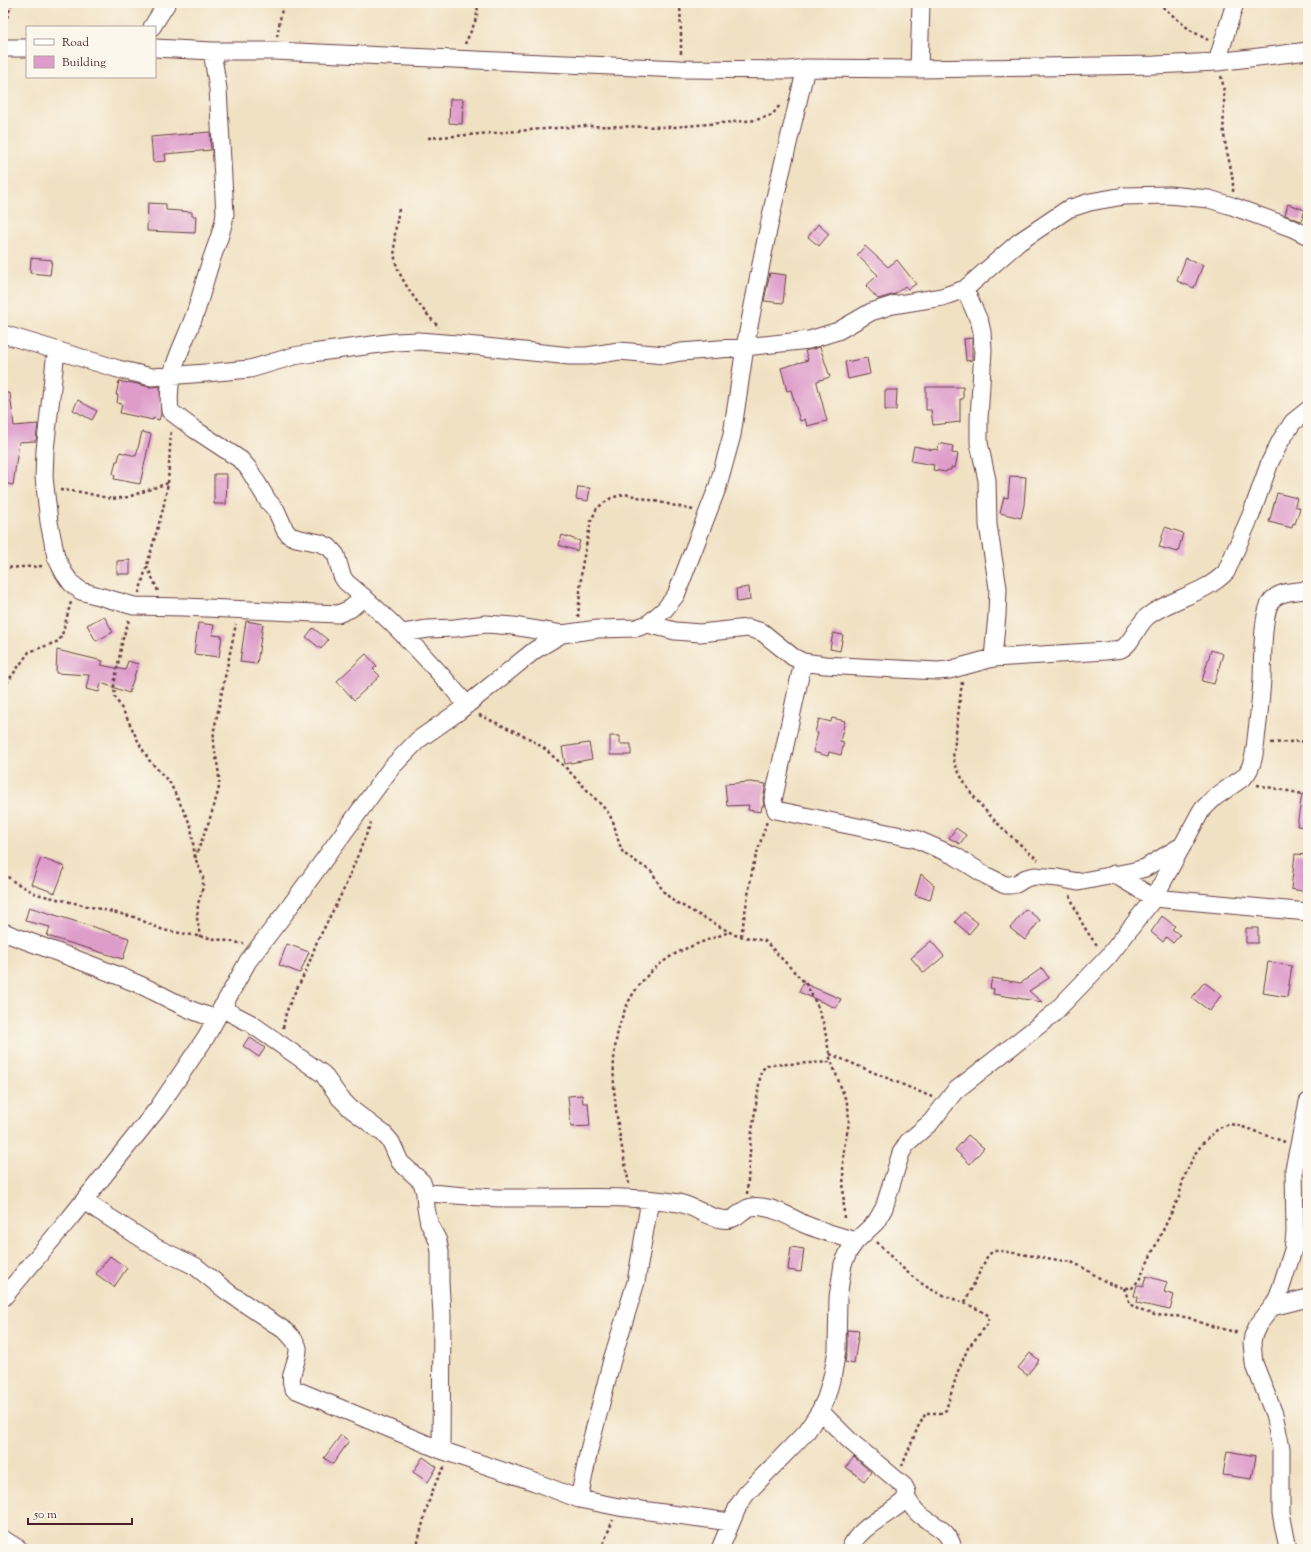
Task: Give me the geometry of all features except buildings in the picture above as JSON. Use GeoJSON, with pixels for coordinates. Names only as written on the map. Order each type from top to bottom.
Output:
{"type":"FeatureCollection","features":[{"type":"Feature","properties":{"kind":"street"},"geometry":{"type":"LineString","coordinates":[[153,26],[167,3]]}},
{"type":"Feature","properties":{"kind":"street"},"geometry":{"type":"LineString","coordinates":[[919,69],[921,3]]}},
{"type":"Feature","properties":{"kind":"street"},"geometry":{"type":"LineString","coordinates":[[1220,55],[1235,3]]}},
{"type":"Feature","properties":{"kind":"street"},"geometry":{"type":"LineString","coordinates":[[3,48],[26,48]]}},
{"type":"Feature","properties":{"kind":"street"},"geometry":{"type":"LineString","coordinates":[[156,48],[212,51],[274,51],[680,69],[789,70],[806,68],[919,69],[1155,65],[1220,55],[1308,51]]}},
{"type":"Feature","properties":{"kind":"street"},"geometry":{"type":"LineString","coordinates":[[212,51],[218,88],[225,214],[223,227],[210,262],[196,311],[171,376],[169,398],[170,410],[194,429],[241,460],[248,468],[268,501],[276,510],[285,530],[289,534],[296,538],[320,543],[329,547],[336,555],[342,576],[346,582],[403,633],[444,677],[466,706]]}},
{"type":"Feature","properties":{"kind":"street"},"geometry":{"type":"LineString","coordinates":[[403,633],[417,630],[455,628],[486,624],[570,633],[636,628],[648,624],[665,609],[676,596],[718,486],[732,435],[745,347],[774,202],[806,68]]}},
{"type":"Feature","properties":{"kind":"street"},"geometry":{"type":"LineString","coordinates":[[3,334],[135,374],[152,376],[171,376],[250,369],[294,356],[312,353],[395,342],[418,341],[570,356],[587,356],[619,351],[665,355],[680,352],[809,340],[838,332],[871,312],[893,305],[942,298],[965,289],[1019,242],[1049,221],[1068,209],[1090,202],[1124,196],[1169,195],[1209,199],[1292,228],[1308,236]]}},
{"type":"Feature","properties":{"kind":"street"},"geometry":{"type":"LineString","coordinates":[[965,289],[980,323],[982,332],[983,350],[979,443],[987,480],[988,526],[998,588],[993,658]]}},
{"type":"Feature","properties":{"kind":"street"},"geometry":{"type":"LineString","coordinates":[[56,351],[45,450],[45,488],[49,522],[56,557],[71,583],[81,590],[134,606],[338,614],[350,609],[364,597]]}},
{"type":"Feature","properties":{"kind":"street"},"geometry":{"type":"LineString","coordinates":[[648,624],[675,631],[700,633],[748,628],[762,632],[793,657],[803,662],[825,665],[938,671],[949,670],[993,658],[1122,649],[1132,637],[1141,622],[1148,615],[1219,579],[1226,572],[1260,492],[1270,462],[1281,440],[1293,422],[1308,410]]}},
{"type":"Feature","properties":{"kind":"street"},"geometry":{"type":"LineString","coordinates":[[720,1549],[730,1522],[746,1494],[807,1431],[820,1411],[826,1398],[834,1367],[841,1272],[848,1251],[856,1236],[876,1222],[884,1208],[901,1153],[908,1142],[931,1122],[955,1091],[1052,1015],[1108,957],[1154,898],[1206,804],[1248,773],[1253,761],[1256,744],[1264,636],[1269,606],[1273,599],[1284,593],[1308,590]]}},
{"type":"Feature","properties":{"kind":"street"},"geometry":{"type":"LineString","coordinates":[[3,1298],[158,1108],[206,1037],[248,961],[391,768],[418,740],[466,706],[535,650],[570,633]]}},
{"type":"Feature","properties":{"kind":"street"},"geometry":{"type":"LineString","coordinates":[[803,662],[773,801],[776,810],[916,839],[956,856],[987,876],[1005,885],[1016,884],[1026,878],[1035,876],[1078,882],[1134,871],[1145,868],[1184,845]]}},
{"type":"Feature","properties":{"kind":"street"},"geometry":{"type":"LineString","coordinates":[[1114,874],[1154,898],[1308,912]]}},
{"type":"Feature","properties":{"kind":"street"},"geometry":{"type":"LineString","coordinates":[[3,932],[114,973],[149,988],[198,1014],[218,1013],[250,1023],[323,1074],[340,1098],[351,1109],[384,1134],[391,1142],[400,1162],[422,1182],[429,1223],[438,1241],[440,1252],[448,1453]]}},
{"type":"Feature","properties":{"kind":"street"},"geometry":{"type":"LineString","coordinates":[[1288,1549],[1282,1513],[1281,1448],[1274,1414],[1254,1363],[1252,1343],[1253,1336],[1258,1325],[1272,1308],[1278,1297],[1293,1250],[1295,1233],[1294,1175],[1298,1147],[1308,1102]]}},
{"type":"Feature","properties":{"kind":"street"},"geometry":{"type":"LineString","coordinates":[[425,1193],[503,1198],[650,1200],[681,1204],[721,1219],[730,1220],[746,1208],[752,1206],[763,1207],[781,1212],[805,1224],[856,1236]]}},
{"type":"Feature","properties":{"kind":"street"},"geometry":{"type":"LineString","coordinates":[[84,1200],[154,1247],[195,1266],[229,1294],[287,1332],[298,1348],[291,1379],[294,1389],[448,1453],[535,1482],[579,1499],[619,1507],[730,1522]]}},
{"type":"Feature","properties":{"kind":"street"},"geometry":{"type":"LineString","coordinates":[[579,1499],[589,1450],[608,1375],[636,1282],[650,1200]]}},
{"type":"Feature","properties":{"kind":"street"},"geometry":{"type":"LineString","coordinates":[[1272,1308],[1308,1298]]}},
{"type":"Feature","properties":{"kind":"street"},"geometry":{"type":"LineString","coordinates":[[820,1411],[850,1441],[904,1486],[907,1492],[906,1497],[900,1505],[863,1531],[850,1549]]}},
{"type":"Feature","properties":{"kind":"street"},"geometry":{"type":"LineString","coordinates":[[906,1497],[920,1514],[947,1534],[952,1549]]}},
{"type":"Feature","properties":{"kind":"street"},"geometry":{"type":"LineString","coordinates":[[3,1539],[18,1549]]}},
{"type":"Feature","properties":{"kind":"path"},"geometry":{"type":"LineString","coordinates":[[3,29],[12,3]]}},
{"type":"Feature","properties":{"kind":"path"},"geometry":{"type":"LineString","coordinates":[[274,51],[283,3]]}},
{"type":"Feature","properties":{"kind":"path"},"geometry":{"type":"LineString","coordinates":[[459,59],[474,22],[478,9],[477,3]]}},
{"type":"Feature","properties":{"kind":"path"},"geometry":{"type":"LineString","coordinates":[[680,3],[682,33],[680,69]]}},
{"type":"Feature","properties":{"kind":"path"},"geometry":{"type":"LineString","coordinates":[[1158,3],[1220,55],[1225,97],[1224,134],[1233,180],[1232,206]]}},
{"type":"Feature","properties":{"kind":"path"},"geometry":{"type":"LineString","coordinates":[[428,138],[582,126],[675,127],[756,120],[772,116],[780,106],[782,100]]}},
{"type":"Feature","properties":{"kind":"path"},"geometry":{"type":"LineString","coordinates":[[399,209],[395,230],[395,259],[400,274],[431,320],[457,344]]}},
{"type":"Feature","properties":{"kind":"path"},"geometry":{"type":"LineString","coordinates":[[170,410],[172,431],[168,483],[163,509],[146,566],[143,582],[123,638],[114,685],[115,697],[140,745],[149,760],[170,783],[191,826],[195,858],[202,876],[202,887],[198,904],[197,918],[200,937]]}},
{"type":"Feature","properties":{"kind":"path"},"geometry":{"type":"LineString","coordinates":[[45,488],[81,492],[112,499],[128,497],[168,483]]}},
{"type":"Feature","properties":{"kind":"path"},"geometry":{"type":"LineString","coordinates":[[570,633],[591,522],[596,508],[611,498],[624,494],[708,514]]}},
{"type":"Feature","properties":{"kind":"path"},"geometry":{"type":"LineString","coordinates":[[3,568],[60,566]]}},
{"type":"Feature","properties":{"kind":"path"},"geometry":{"type":"LineString","coordinates":[[146,566],[164,606]]}},
{"type":"Feature","properties":{"kind":"path"},"geometry":{"type":"LineString","coordinates":[[3,688],[29,652],[59,640],[62,635],[76,586]]}},
{"type":"Feature","properties":{"kind":"path"},"geometry":{"type":"LineString","coordinates":[[195,858],[211,815],[219,787],[219,768],[213,742],[214,730],[232,640],[240,609]]}},
{"type":"Feature","properties":{"kind":"path"},"geometry":{"type":"LineString","coordinates":[[964,666],[953,758],[956,769],[976,798],[997,824],[1062,879],[1079,920],[1090,937],[1108,957]]}},
{"type":"Feature","properties":{"kind":"path"},"geometry":{"type":"LineString","coordinates":[[466,706],[527,736],[567,768],[607,811],[613,821],[623,852],[652,872],[663,890],[672,900],[729,932],[765,941],[806,984],[820,1012],[829,1054],[850,1115],[844,1148],[856,1236],[893,1260],[927,1287],[965,1302],[989,1316],[987,1325],[968,1348],[958,1371],[946,1410],[942,1413],[926,1413],[918,1427],[896,1479]]}},
{"type":"Feature","properties":{"kind":"path"},"geometry":{"type":"LineString","coordinates":[[1256,744],[1308,741]]}},
{"type":"Feature","properties":{"kind":"path"},"geometry":{"type":"LineString","coordinates":[[1238,781],[1308,795]]}},
{"type":"Feature","properties":{"kind":"path"},"geometry":{"type":"LineString","coordinates":[[741,936],[753,866],[773,801]]}},
{"type":"Feature","properties":{"kind":"path"},"geometry":{"type":"LineString","coordinates":[[284,1046],[283,1026],[286,1013],[316,944],[344,889],[374,817]]}},
{"type":"Feature","properties":{"kind":"path"},"geometry":{"type":"LineString","coordinates":[[3,873],[13,881],[36,894],[134,917],[163,930],[239,943],[265,939]]}},
{"type":"Feature","properties":{"kind":"path"},"geometry":{"type":"LineString","coordinates":[[631,1199],[619,1126],[615,1090],[614,1062],[616,1036],[624,1008],[636,989],[652,970],[668,958],[729,932]]}},
{"type":"Feature","properties":{"kind":"path"},"geometry":{"type":"LineString","coordinates":[[829,1054],[946,1103]]}},
{"type":"Feature","properties":{"kind":"path"},"geometry":{"type":"LineString","coordinates":[[746,1208],[752,1138],[761,1071],[767,1065],[832,1062]]}},
{"type":"Feature","properties":{"kind":"path"},"geometry":{"type":"LineString","coordinates":[[965,1302],[988,1255],[994,1251],[1071,1262],[1080,1265],[1114,1286],[1132,1288],[1139,1280],[1179,1197],[1183,1180],[1194,1155],[1219,1128],[1230,1124],[1240,1126],[1298,1147]]}},
{"type":"Feature","properties":{"kind":"path"},"geometry":{"type":"LineString","coordinates":[[1123,1288],[1130,1304],[1139,1310],[1155,1315],[1187,1317],[1204,1324],[1253,1336]]}},
{"type":"Feature","properties":{"kind":"path"},"geometry":{"type":"LineString","coordinates":[[416,1549],[428,1505],[448,1453]]}},
{"type":"Feature","properties":{"kind":"path"},"geometry":{"type":"LineString","coordinates":[[601,1549],[619,1507]]}}]}
